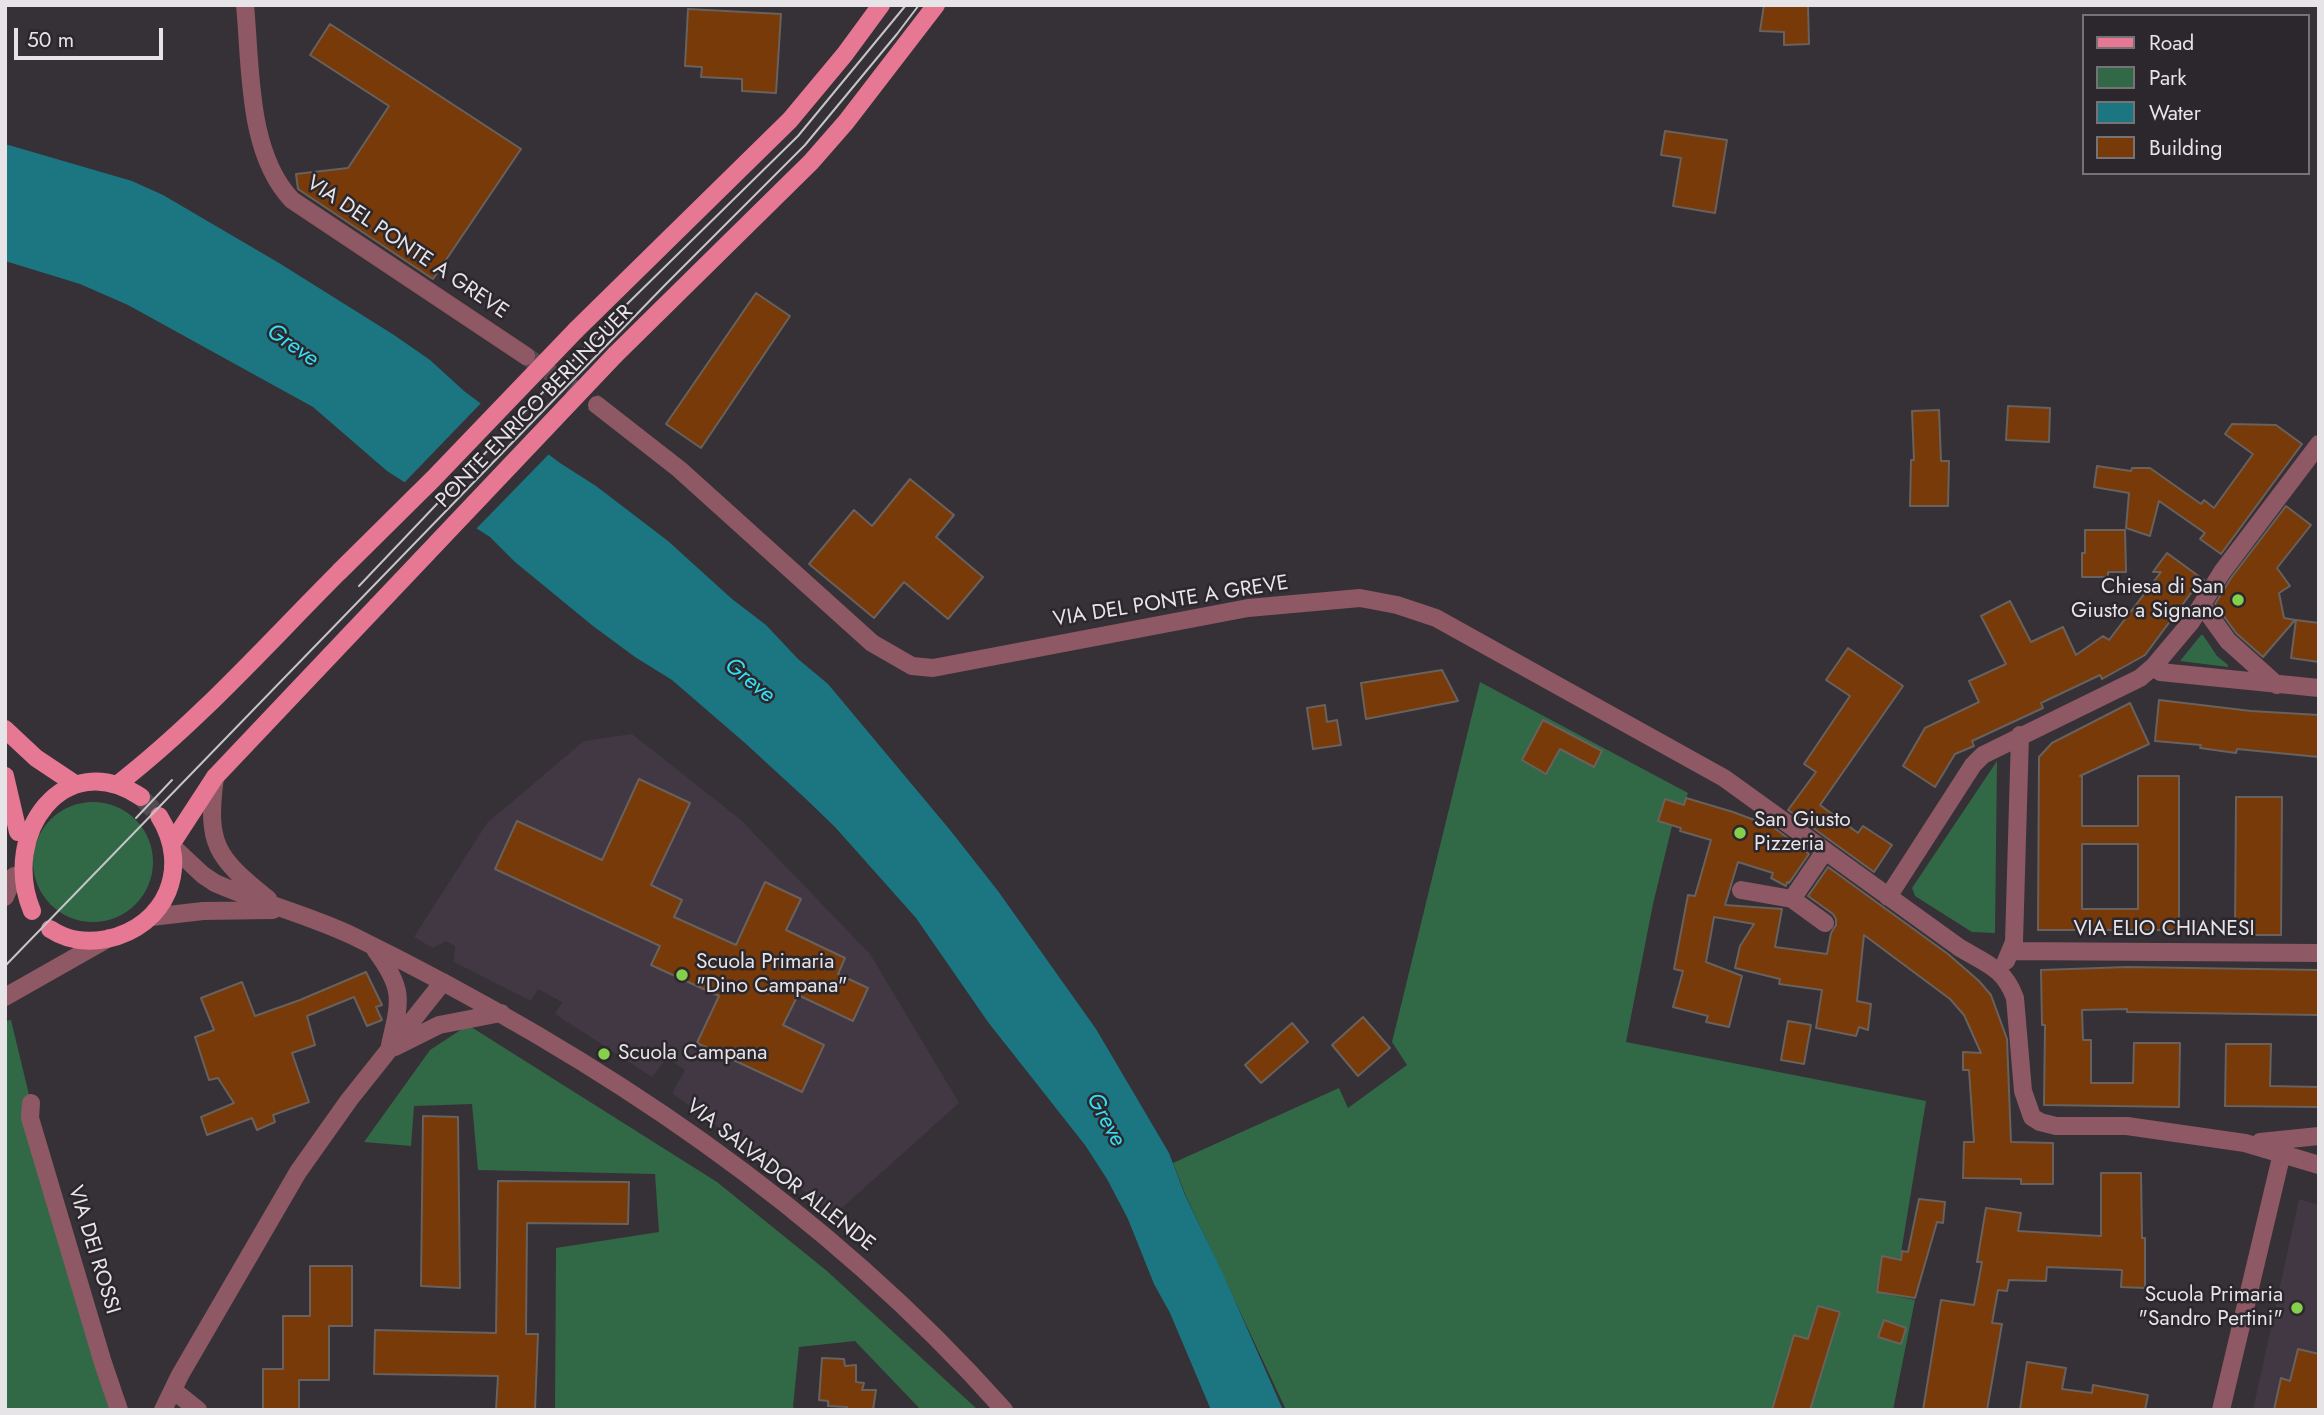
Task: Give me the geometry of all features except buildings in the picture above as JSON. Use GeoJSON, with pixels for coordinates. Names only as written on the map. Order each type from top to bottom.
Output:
{"type":"FeatureCollection","features":[{"type":"Feature","properties":{"kind":"main road","name":"PONTE ENRICO BERLINGUER"},"geometry":{"type":"LineString","coordinates":[[118,784],[152,758],[183,729],[433,479],[576,330],[790,120],[845,54],[881,5]]}},
{"type":"Feature","properties":{"kind":"main road","name":"PONTE ENRICO BERLINGUER"},"geometry":{"type":"LineString","coordinates":[[173,845],[215,777],[615,355],[811,162],[854,112],[936,5]]}},
{"type":"Feature","properties":{"kind":"main road"},"geometry":{"type":"LineString","coordinates":[[5,729],[36,758],[75,783]]}},
{"type":"Feature","properties":{"kind":"main road"},"geometry":{"type":"LineString","coordinates":[[5,776],[18,832]]}},
{"type":"Feature","properties":{"kind":"main road"},"geometry":{"type":"LineString","coordinates":[[32,911],[14,876],[14,852],[18,832],[24,820],[40,801],[75,783],[98,781],[118,784],[142,797]]}},
{"type":"Feature","properties":{"kind":"main road"},"geometry":{"type":"LineString","coordinates":[[50,929],[82,942],[110,938],[131,931],[150,917],[163,901],[172,879],[173,845],[159,816]]}},
{"type":"Feature","properties":{"kind":"street","name":"VIA DEL PONTE A GREVE"},"geometry":{"type":"LineString","coordinates":[[245,5],[259,135],[265,157],[280,187],[292,200],[526,356]]}},
{"type":"Feature","properties":{"kind":"street","name":"VIA DEL PONTE A GREVE"},"geometry":{"type":"LineString","coordinates":[[597,405],[678,469],[872,643],[912,666],[933,668],[1248,608],[1360,598],[1397,605],[1436,618],[1724,778],[1960,948],[2002,972]]}},
{"type":"Feature","properties":{"kind":"street"},"geometry":{"type":"LineString","coordinates":[[1888,897],[1973,765],[1983,755],[2140,678],[2154,666],[2202,605],[2222,572],[2319,444]]}},
{"type":"Feature","properties":{"kind":"street"},"geometry":{"type":"LineString","coordinates":[[2202,605],[2228,641],[2277,685]]}},
{"type":"Feature","properties":{"kind":"street"},"geometry":{"type":"LineString","coordinates":[[2154,666],[2160,672],[2319,688]]}},
{"type":"Feature","properties":{"kind":"street"},"geometry":{"type":"LineString","coordinates":[[2020,735],[2014,942],[2002,972],[2015,999],[2024,1091],[2032,1117],[2048,1126],[2127,1126],[2245,1143],[2319,1165]]}},
{"type":"Feature","properties":{"kind":"street"},"geometry":{"type":"LineString","coordinates":[[215,777],[211,823],[220,852],[239,875],[282,909]]}},
{"type":"Feature","properties":{"kind":"street","name":"VIA SALVADOR ALLENDE"},"geometry":{"type":"LineString","coordinates":[[173,845],[209,880],[330,926],[443,982],[543,1036],[662,1113],[848,1254],[1004,1410]]}},
{"type":"Feature","properties":{"kind":"street"},"geometry":{"type":"LineString","coordinates":[[1792,899],[1825,851]]}},
{"type":"Feature","properties":{"kind":"street"},"geometry":{"type":"LineString","coordinates":[[5,897],[14,876]]}},
{"type":"Feature","properties":{"kind":"street"},"geometry":{"type":"LineString","coordinates":[[1741,890],[1792,899],[1825,923]]}},
{"type":"Feature","properties":{"kind":"street"},"geometry":{"type":"LineString","coordinates":[[150,917],[203,911],[282,909]]}},
{"type":"Feature","properties":{"kind":"street"},"geometry":{"type":"LineString","coordinates":[[5,997],[110,938]]}},
{"type":"Feature","properties":{"kind":"street"},"geometry":{"type":"LineString","coordinates":[[374,948],[392,975],[398,990],[398,1007],[389,1050]]}},
{"type":"Feature","properties":{"kind":"street","name":"VIA ELIO CHIANESI"},"geometry":{"type":"LineString","coordinates":[[2010,951],[2319,953]]}},
{"type":"Feature","properties":{"kind":"street"},"geometry":{"type":"LineString","coordinates":[[163,1410],[286,1190],[349,1100],[443,982]]}},
{"type":"Feature","properties":{"kind":"street"},"geometry":{"type":"LineString","coordinates":[[389,1050],[439,1025],[501,1013]]}},
{"type":"Feature","properties":{"kind":"street","name":"VIA DEI ROSSI"},"geometry":{"type":"LineString","coordinates":[[31,1103],[30,1118],[119,1410]]}},
{"type":"Feature","properties":{"kind":"street"},"geometry":{"type":"LineString","coordinates":[[2245,1143],[2319,1136]]}},
{"type":"Feature","properties":{"kind":"street"},"geometry":{"type":"LineString","coordinates":[[2221,1410],[2282,1153]]}},
{"type":"Feature","properties":{"kind":"street"},"geometry":{"type":"LineString","coordinates":[[173,1390],[198,1410]]}},
{"type":"Feature","properties":{"kind":"shaded area","name":"Scuola Primaria \"Dino Campana\""},"geometry":{"type":"Polygon","coordinates":[[[632,734],[741,820],[870,954],[959,1103],[835,1214],[672,1093],[685,1070],[667,1058],[652,1077],[555,1014],[562,1002],[538,989],[531,1001],[454,962],[455,946],[446,941],[433,948],[414,937],[487,823],[584,741],[632,734]]]}},
{"type":"Feature","properties":{"kind":"shaded area","name":"Scuola Primaria \"Sandro Pertini\""},"geometry":{"type":"Polygon","coordinates":[[[2299,1199],[2319,1205],[2319,1410],[2253,1410],[2299,1199]]]}},
{"type":"Feature","properties":{"kind":"green space"},"geometry":{"type":"Polygon","coordinates":[[[2203,635],[2228,667],[2180,661],[2203,635]]]}},
{"type":"Feature","properties":{"kind":"green space"},"geometry":{"type":"Polygon","coordinates":[[[1480,682],[1688,793],[1684,804],[1665,799],[1658,821],[1672,826],[1653,904],[1626,1042],[1926,1101],[1900,1259],[1882,1256],[1876,1292],[1915,1300],[1893,1410],[1286,1410],[1173,1163],[1339,1088],[1348,1108],[1407,1065],[1392,1042],[1480,682]]]}},
{"type":"Feature","properties":{"kind":"green space"},"geometry":{"type":"Polygon","coordinates":[[[1997,761],[1995,933],[1972,932],[1915,896],[1912,888],[1997,761]]]}},
{"type":"Feature","properties":{"kind":"green space"},"geometry":{"type":"Polygon","coordinates":[[[93,802],[116,806],[136,819],[149,839],[153,862],[149,885],[136,905],[116,918],[93,922],[70,918],[50,905],[37,885],[33,862],[37,839],[50,819],[70,806],[93,802]]]}},
{"type":"Feature","properties":{"kind":"green space"},"geometry":{"type":"Polygon","coordinates":[[[11,1020],[31,1103],[118,1410],[5,1410],[5,1021],[11,1020]]]}},
{"type":"Feature","properties":{"kind":"green space"},"geometry":{"type":"Polygon","coordinates":[[[468,1025],[717,1182],[827,1271],[978,1410],[921,1410],[855,1341],[799,1347],[793,1407],[796,1410],[555,1410],[556,1248],[659,1232],[655,1174],[478,1170],[472,1104],[414,1106],[411,1146],[364,1142],[430,1050],[468,1025]]]}},
{"type":"Feature","properties":{"kind":"water","name":"Greve"},"geometry":{"type":"Polygon","coordinates":[[[5,144],[132,181],[163,195],[394,335],[430,360],[464,391],[668,541],[732,599],[766,625],[798,659],[828,684],[998,891],[1096,1029],[1169,1153],[1185,1195],[1283,1410],[1211,1410],[1128,1219],[1107,1179],[1085,1145],[988,1022],[916,918],[835,827],[745,743],[672,680],[593,626],[515,562],[490,537],[387,471],[313,407],[128,305],[80,284],[5,261],[5,144]]]}},
{"type":"Feature","properties":{"kind":"pier"},"geometry":{"type":"Polygon","coordinates":[[[483,401],[551,452],[474,531],[402,485],[483,401]]]}},
{"type":"Feature","properties":{"kind":"tunnel"},"geometry":{"type":"LineString","coordinates":[[526,356],[597,405]]}},
{"type":"Feature","properties":{"kind":"tunnel"},"geometry":{"type":"LineString","coordinates":[[141,797],[159,816]]}},
{"type":"Feature","properties":{"kind":"tram line"},"geometry":{"type":"LineString","coordinates":[[359,586],[622,309],[798,136],[906,5]]}},
{"type":"Feature","properties":{"kind":"tram line"},"geometry":{"type":"LineString","coordinates":[[5,966],[665,285],[805,145],[919,5]]}},
{"type":"Feature","properties":{"kind":"tram line"},"geometry":{"type":"LineString","coordinates":[[136,818],[172,780]]}},
{"type":"Feature","properties":{"kind":"place","name":"Chiesa di San Giusto a Signano"},"geometry":{"type":"Point","coordinates":[2238,600]}},
{"type":"Feature","properties":{"kind":"place","name":"San Giusto Pizzeria"},"geometry":{"type":"Point","coordinates":[1740,833]}},
{"type":"Feature","properties":{"kind":"place","name":"Scuola Primaria \"Dino Campana\""},"geometry":{"type":"Point","coordinates":[682,975]}},
{"type":"Feature","properties":{"kind":"place","name":"Scuola Campana"},"geometry":{"type":"Point","coordinates":[604,1054]}},
{"type":"Feature","properties":{"kind":"place","name":"Scuola Primaria \"Sandro Pertini\""},"geometry":{"type":"Point","coordinates":[2297,1308]}}]}
